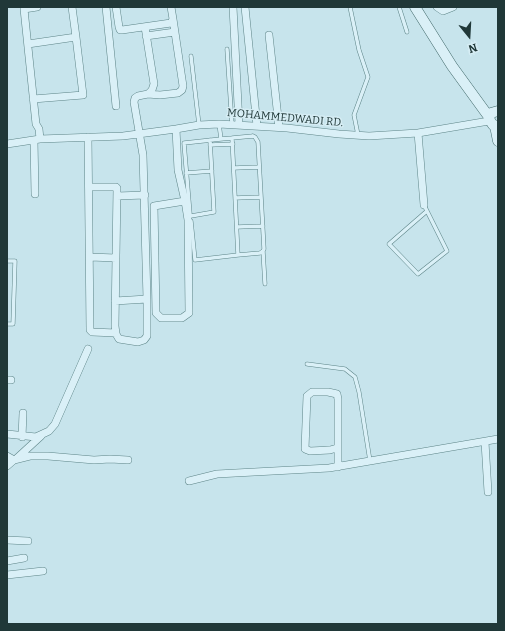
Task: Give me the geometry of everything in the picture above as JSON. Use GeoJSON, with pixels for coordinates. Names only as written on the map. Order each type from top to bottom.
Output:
{"type":"FeatureCollection","features":[{"type":"Feature","properties":{"kind":"street"},"geometry":{"type":"LineString","coordinates":[[35,194],[36,139],[39,129],[36,124],[33,100],[24,8],[37,7]]}},
{"type":"Feature","properties":{"kind":"street"},"geometry":{"type":"LineString","coordinates":[[33,100],[83,95],[72,7]]}},
{"type":"Feature","properties":{"kind":"street"},"geometry":{"type":"LineString","coordinates":[[106,7],[116,106]]}},
{"type":"Feature","properties":{"kind":"street"},"geometry":{"type":"LineString","coordinates":[[116,7],[120,30],[171,22],[173,19]]}},
{"type":"Feature","properties":{"kind":"street"},"geometry":{"type":"LineString","coordinates":[[89,187],[116,187],[116,333],[119,339],[138,342],[144,340],[147,336],[145,195],[143,155],[134,102],[135,98],[138,96],[148,94],[160,95],[178,93],[182,90],[183,86],[171,7]]}},
{"type":"Feature","properties":{"kind":"street"},"geometry":{"type":"LineString","coordinates":[[233,7],[236,124]]}},
{"type":"Feature","properties":{"kind":"street"},"geometry":{"type":"LineString","coordinates":[[246,7],[257,126]]}},
{"type":"Feature","properties":{"kind":"street"},"geometry":{"type":"LineString","coordinates":[[415,7],[452,66],[494,119]]}},
{"type":"Feature","properties":{"kind":"street"},"geometry":{"type":"LineString","coordinates":[[422,7],[494,119],[498,141]]}},
{"type":"Feature","properties":{"kind":"street"},"geometry":{"type":"LineString","coordinates":[[437,7],[443,12],[453,7]]}},
{"type":"Feature","properties":{"kind":"street"},"geometry":{"type":"LineString","coordinates":[[145,27],[154,84],[152,90],[148,94]]}},
{"type":"Feature","properties":{"kind":"street"},"geometry":{"type":"LineString","coordinates":[[146,36],[175,32]]}},
{"type":"Feature","properties":{"kind":"street"},"geometry":{"type":"LineString","coordinates":[[269,35],[279,127]]}},
{"type":"Feature","properties":{"kind":"street"},"geometry":{"type":"LineString","coordinates":[[28,44],[76,37]]}},
{"type":"Feature","properties":{"kind":"street","name":"MOHAMMEDWADI RD."},"geometry":{"type":"LineString","coordinates":[[7,144],[36,139],[124,136],[199,125],[219,124],[279,127],[369,136],[418,133],[494,119]]}},
{"type":"Feature","properties":{"kind":"street"},"geometry":{"type":"LineString","coordinates":[[176,129],[178,170],[185,201],[188,220],[189,313],[182,318],[161,318],[156,313],[154,206],[185,201]]}},
{"type":"Feature","properties":{"kind":"street"},"geometry":{"type":"LineString","coordinates":[[418,133],[426,208]]}},
{"type":"Feature","properties":{"kind":"street"},"geometry":{"type":"LineString","coordinates":[[88,137],[90,330],[92,332],[116,333]]}},
{"type":"Feature","properties":{"kind":"street"},"geometry":{"type":"LineString","coordinates":[[117,196],[145,195]]}},
{"type":"Feature","properties":{"kind":"street"},"geometry":{"type":"LineString","coordinates":[[90,257],[116,258]]}},
{"type":"Feature","properties":{"kind":"street"},"geometry":{"type":"LineString","coordinates":[[115,301],[147,299]]}},
{"type":"Feature","properties":{"kind":"street"},"geometry":{"type":"LineString","coordinates":[[7,466],[49,431],[55,424],[88,349]]}},
{"type":"Feature","properties":{"kind":"street"},"geometry":{"type":"LineString","coordinates":[[338,448],[310,451],[305,449],[307,396],[312,392],[328,392],[337,394],[338,399],[338,448],[338,467]]}},
{"type":"Feature","properties":{"kind":"street"},"geometry":{"type":"LineString","coordinates":[[22,436],[23,413]]}},
{"type":"Feature","properties":{"kind":"street"},"geometry":{"type":"LineString","coordinates":[[7,434],[36,438],[42,436]]}},
{"type":"Feature","properties":{"kind":"street"},"geometry":{"type":"LineString","coordinates":[[189,481],[217,474],[338,467],[498,439]]}},
{"type":"Feature","properties":{"kind":"street"},"geometry":{"type":"LineString","coordinates":[[485,442],[488,492]]}},
{"type":"Feature","properties":{"kind":"street"},"geometry":{"type":"LineString","coordinates":[[7,456],[15,460],[30,456],[128,460]]}},
{"type":"Feature","properties":{"kind":"street"},"geometry":{"type":"LineString","coordinates":[[7,540],[28,541]]}},
{"type":"Feature","properties":{"kind":"street"},"geometry":{"type":"LineString","coordinates":[[7,561],[24,558]]}},
{"type":"Feature","properties":{"kind":"street"},"geometry":{"type":"LineString","coordinates":[[7,575],[43,572]]}},
{"type":"Feature","properties":{"kind":"lane"},"geometry":{"type":"LineString","coordinates":[[350,7],[359,50],[368,77],[354,116],[358,136]]}},
{"type":"Feature","properties":{"kind":"lane"},"geometry":{"type":"LineString","coordinates":[[399,7],[407,32]]}},
{"type":"Feature","properties":{"kind":"lane"},"geometry":{"type":"LineString","coordinates":[[226,49],[236,124]]}},
{"type":"Feature","properties":{"kind":"lane"},"geometry":{"type":"LineString","coordinates":[[191,56],[199,125]]}},
{"type":"Feature","properties":{"kind":"lane"},"geometry":{"type":"LineString","coordinates":[[219,124],[221,139]]}},
{"type":"Feature","properties":{"kind":"lane"},"geometry":{"type":"LineString","coordinates":[[263,251],[195,260],[184,143],[255,137],[258,142],[265,284]]}},
{"type":"Feature","properties":{"kind":"lane"},"geometry":{"type":"LineString","coordinates":[[232,138],[238,255]]}},
{"type":"Feature","properties":{"kind":"lane"},"geometry":{"type":"LineString","coordinates":[[191,216],[214,212],[210,140]]}},
{"type":"Feature","properties":{"kind":"lane"},"geometry":{"type":"LineString","coordinates":[[210,145],[233,144]]}},
{"type":"Feature","properties":{"kind":"lane"},"geometry":{"type":"LineString","coordinates":[[234,168],[259,167]]}},
{"type":"Feature","properties":{"kind":"lane"},"geometry":{"type":"LineString","coordinates":[[186,173],[212,171]]}},
{"type":"Feature","properties":{"kind":"lane"},"geometry":{"type":"LineString","coordinates":[[235,198],[261,197]]}},
{"type":"Feature","properties":{"kind":"lane"},"geometry":{"type":"LineString","coordinates":[[426,208],[447,251],[418,274],[389,244],[426,208]]}},
{"type":"Feature","properties":{"kind":"lane"},"geometry":{"type":"LineString","coordinates":[[237,227],[263,226]]}},
{"type":"Feature","properties":{"kind":"lane"},"geometry":{"type":"LineString","coordinates":[[7,261],[14,261],[13,324],[7,324]]}},
{"type":"Feature","properties":{"kind":"lane"},"geometry":{"type":"LineString","coordinates":[[307,364],[346,369],[355,377],[359,392],[370,461]]}}]}
